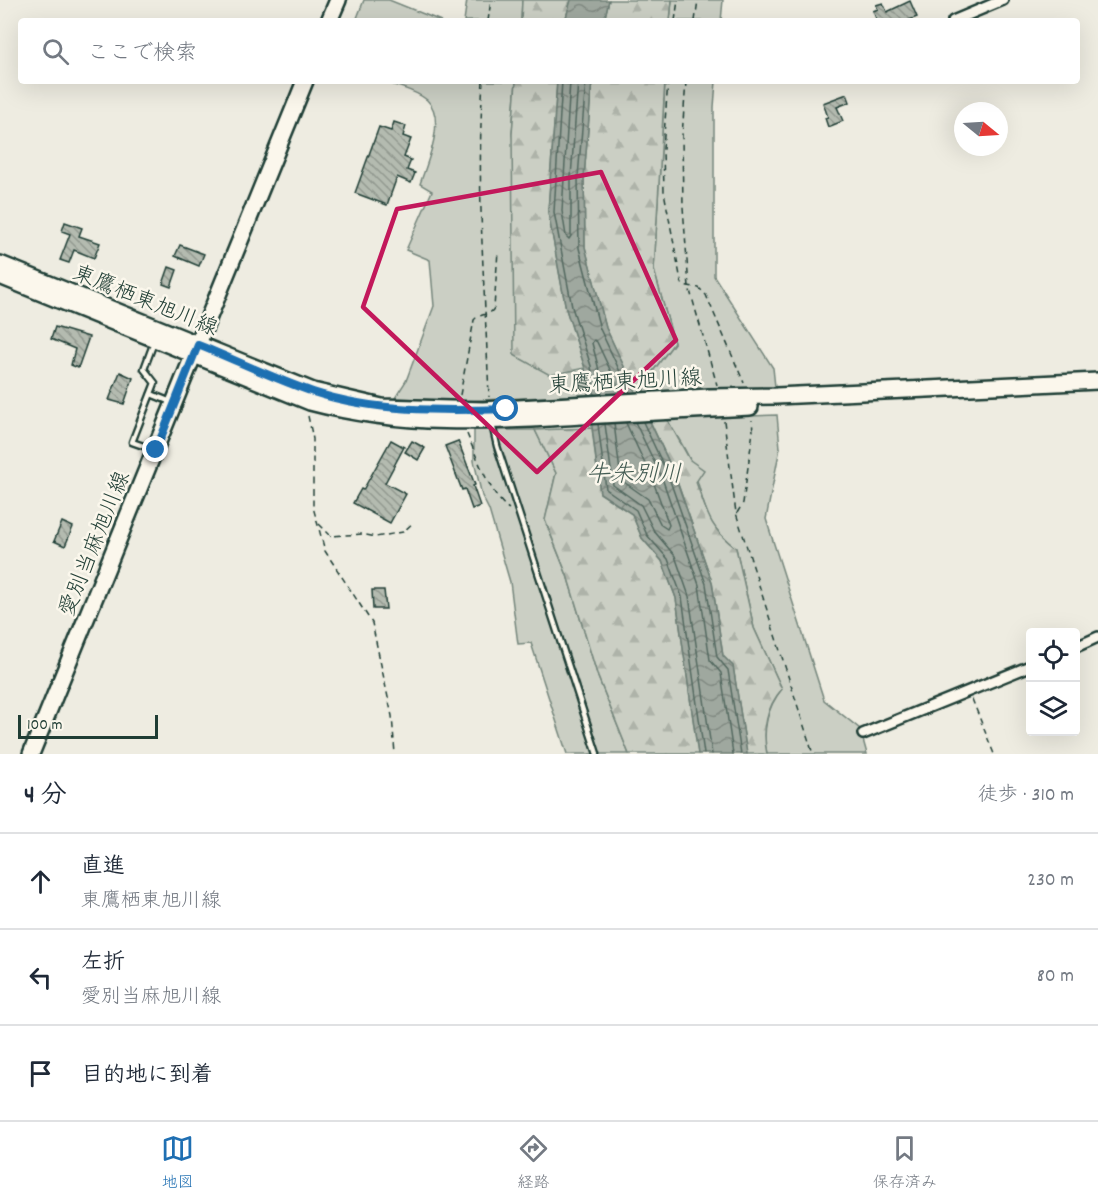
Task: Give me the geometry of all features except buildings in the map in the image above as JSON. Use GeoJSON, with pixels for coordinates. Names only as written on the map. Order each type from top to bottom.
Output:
{"type":"FeatureCollection","features":[{"type":"Feature","properties":{"kind":"main road"},"geometry":{"type":"LineString","coordinates":[[330,18],[338,0]]}},
{"type":"Feature","properties":{"kind":"main road","name":"愛別当麻旭川線"},"geometry":{"type":"LineString","coordinates":[[31,754],[304,84]]}},
{"type":"Feature","properties":{"kind":"main road","name":"東鷹栖東旭川線"},"geometry":{"type":"LineString","coordinates":[[0,264],[310,402],[379,417],[457,422],[491,415]]}},
{"type":"Feature","properties":{"kind":"main road","name":"東鷹栖東旭川線"},"geometry":{"type":"LineString","coordinates":[[0,276],[155,340],[196,350],[313,392],[382,407],[507,415],[1098,381]]}},
{"type":"Feature","properties":{"kind":"main road","name":"東鷹栖東旭川線"},"geometry":{"type":"LineString","coordinates":[[716,403],[1098,391]]}},
{"type":"Feature","properties":{"kind":"street"},"geometry":{"type":"LineString","coordinates":[[960,18],[1003,0]]}},
{"type":"Feature","properties":{"kind":"street"},"geometry":{"type":"LineString","coordinates":[[1080,645],[1098,637]]}},
{"type":"Feature","properties":{"kind":"street"},"geometry":{"type":"LineString","coordinates":[[863,734],[1026,668]]}},
{"type":"Feature","properties":{"kind":"lane"},"geometry":{"type":"LineString","coordinates":[[155,340],[144,369],[155,383],[132,442],[156,450]]}},
{"type":"Feature","properties":{"kind":"lane"},"geometry":{"type":"LineString","coordinates":[[151,394],[174,404]]}},
{"type":"Feature","properties":{"kind":"lane"},"geometry":{"type":"LineString","coordinates":[[491,415],[496,446],[597,754]]}},
{"type":"Feature","properties":{"kind":"path"},"geometry":{"type":"LineString","coordinates":[[488,18],[490,0]]}},
{"type":"Feature","properties":{"kind":"path"},"geometry":{"type":"LineString","coordinates":[[675,18],[678,0]]}},
{"type":"Feature","properties":{"kind":"path"},"geometry":{"type":"LineString","coordinates":[[695,18],[698,0]]}},
{"type":"Feature","properties":{"kind":"path"},"geometry":{"type":"LineString","coordinates":[[483,84],[479,138],[480,222],[491,415]]}},
{"type":"Feature","properties":{"kind":"path"},"geometry":{"type":"LineString","coordinates":[[668,84],[663,149],[664,192],[681,281],[683,285],[699,288],[706,295],[745,384]]}},
{"type":"Feature","properties":{"kind":"path"},"geometry":{"type":"LineString","coordinates":[[686,84],[682,136],[683,207],[689,287],[716,403],[736,513],[813,754]]}},
{"type":"Feature","properties":{"kind":"path"},"geometry":{"type":"LineString","coordinates":[[461,399],[460,393],[474,320],[493,311],[494,308],[498,250]]}},
{"type":"Feature","properties":{"kind":"path"},"geometry":{"type":"LineString","coordinates":[[310,402],[308,418],[313,438],[313,507],[325,551],[372,623],[392,716],[395,754]]}},
{"type":"Feature","properties":{"kind":"path"},"geometry":{"type":"LineString","coordinates":[[736,513],[743,503],[753,431],[752,420]]}},
{"type":"Feature","properties":{"kind":"path"},"geometry":{"type":"LineString","coordinates":[[467,434],[489,483],[503,504],[510,509],[517,509]]}},
{"type":"Feature","properties":{"kind":"path"},"geometry":{"type":"LineString","coordinates":[[318,523],[332,536],[362,534],[376,537],[403,532],[414,522]]}},
{"type":"Feature","properties":{"kind":"path"},"geometry":{"type":"LineString","coordinates":[[969,692],[994,754]]}},
{"type":"Feature","properties":{"kind":"highlighted area"},"geometry":{"type":"Polygon","coordinates":[[[601,172],[676,340],[537,472],[363,307],[397,209],[601,172]]]}},
{"type":"Feature","properties":{"kind":"green space"},"geometry":{"type":"Polygon","coordinates":[[[364,0],[389,0],[434,18],[357,18],[364,0]]]}},
{"type":"Feature","properties":{"kind":"green space"},"geometry":{"type":"Polygon","coordinates":[[[467,0],[522,0],[521,18],[464,18],[467,0]]]}},
{"type":"Feature","properties":{"kind":"green space"},"geometry":{"type":"Polygon","coordinates":[[[522,0],[571,0],[566,18],[521,18],[522,0]]]}},
{"type":"Feature","properties":{"kind":"green space"},"geometry":{"type":"Polygon","coordinates":[[[609,0],[672,0],[670,18],[605,18],[609,0]]]}},
{"type":"Feature","properties":{"kind":"green space"},"geometry":{"type":"Polygon","coordinates":[[[672,0],[723,0],[721,18],[670,18],[672,0]]]}},
{"type":"Feature","properties":{"kind":"green space"},"geometry":{"type":"Polygon","coordinates":[[[392,84],[516,84],[512,134],[550,375],[585,368],[588,395],[461,401],[395,398],[406,381],[434,306],[430,260],[406,250],[432,191],[420,184],[434,141],[435,118],[433,108],[427,100],[414,92],[392,84]]]}},
{"type":"Feature","properties":{"kind":"green space"},"geometry":{"type":"Polygon","coordinates":[[[516,84],[557,84],[548,212],[566,309],[585,368],[550,375],[514,355],[512,134],[516,84]]]}},
{"type":"Feature","properties":{"kind":"green space"},"geometry":{"type":"Polygon","coordinates":[[[592,84],[665,84],[654,270],[674,343],[644,383],[644,401],[640,401],[606,328],[585,247],[584,177],[592,84]]]}},
{"type":"Feature","properties":{"kind":"green space"},"geometry":{"type":"Polygon","coordinates":[[[665,84],[716,84],[714,276],[773,368],[776,396],[644,401],[644,383],[674,343],[654,270],[665,84]]]}},
{"type":"Feature","properties":{"kind":"green space"},"geometry":{"type":"Polygon","coordinates":[[[777,415],[780,448],[766,519],[824,700],[860,729],[867,754],[767,754],[765,737],[769,711],[782,689],[754,628],[736,548],[715,528],[709,518],[690,460],[667,419],[777,415]]]}},
{"type":"Feature","properties":{"kind":"green space"},"geometry":{"type":"Polygon","coordinates":[[[667,419],[690,460],[704,470],[696,482],[703,502],[714,526],[736,548],[754,628],[782,689],[772,704],[765,728],[767,754],[747,754],[733,666],[723,656],[712,582],[674,473],[650,421],[667,419]]]}},
{"type":"Feature","properties":{"kind":"green space"},"geometry":{"type":"Polygon","coordinates":[[[592,428],[600,493],[632,514],[642,538],[662,561],[676,598],[698,754],[629,754],[598,677],[567,575],[545,520],[556,473],[535,430],[592,428]]]}},
{"type":"Feature","properties":{"kind":"green space"},"geometry":{"type":"Polygon","coordinates":[[[474,430],[535,430],[556,473],[545,521],[567,575],[598,677],[629,754],[567,754],[531,643],[518,644],[510,582],[489,510],[482,496],[474,461],[474,430]]]}},
{"type":"Feature","properties":{"kind":"water"},"geometry":{"type":"Polygon","coordinates":[[[571,0],[609,0],[605,18],[566,18],[571,0]]]}},
{"type":"Feature","properties":{"kind":"water","name":"牛朱別川"},"geometry":{"type":"Polygon","coordinates":[[[557,84],[592,84],[584,177],[585,247],[606,328],[674,473],[712,582],[723,656],[733,666],[747,754],[698,754],[676,598],[662,561],[642,538],[632,514],[600,493],[585,368],[566,309],[548,212],[557,84]]]}},
{"type":"Feature","properties":{"kind":"route"},"geometry":{"type":"LineString","coordinates":[[156,450],[198,345],[313,392],[348,401],[382,407],[458,411],[506,409]]}}]}
